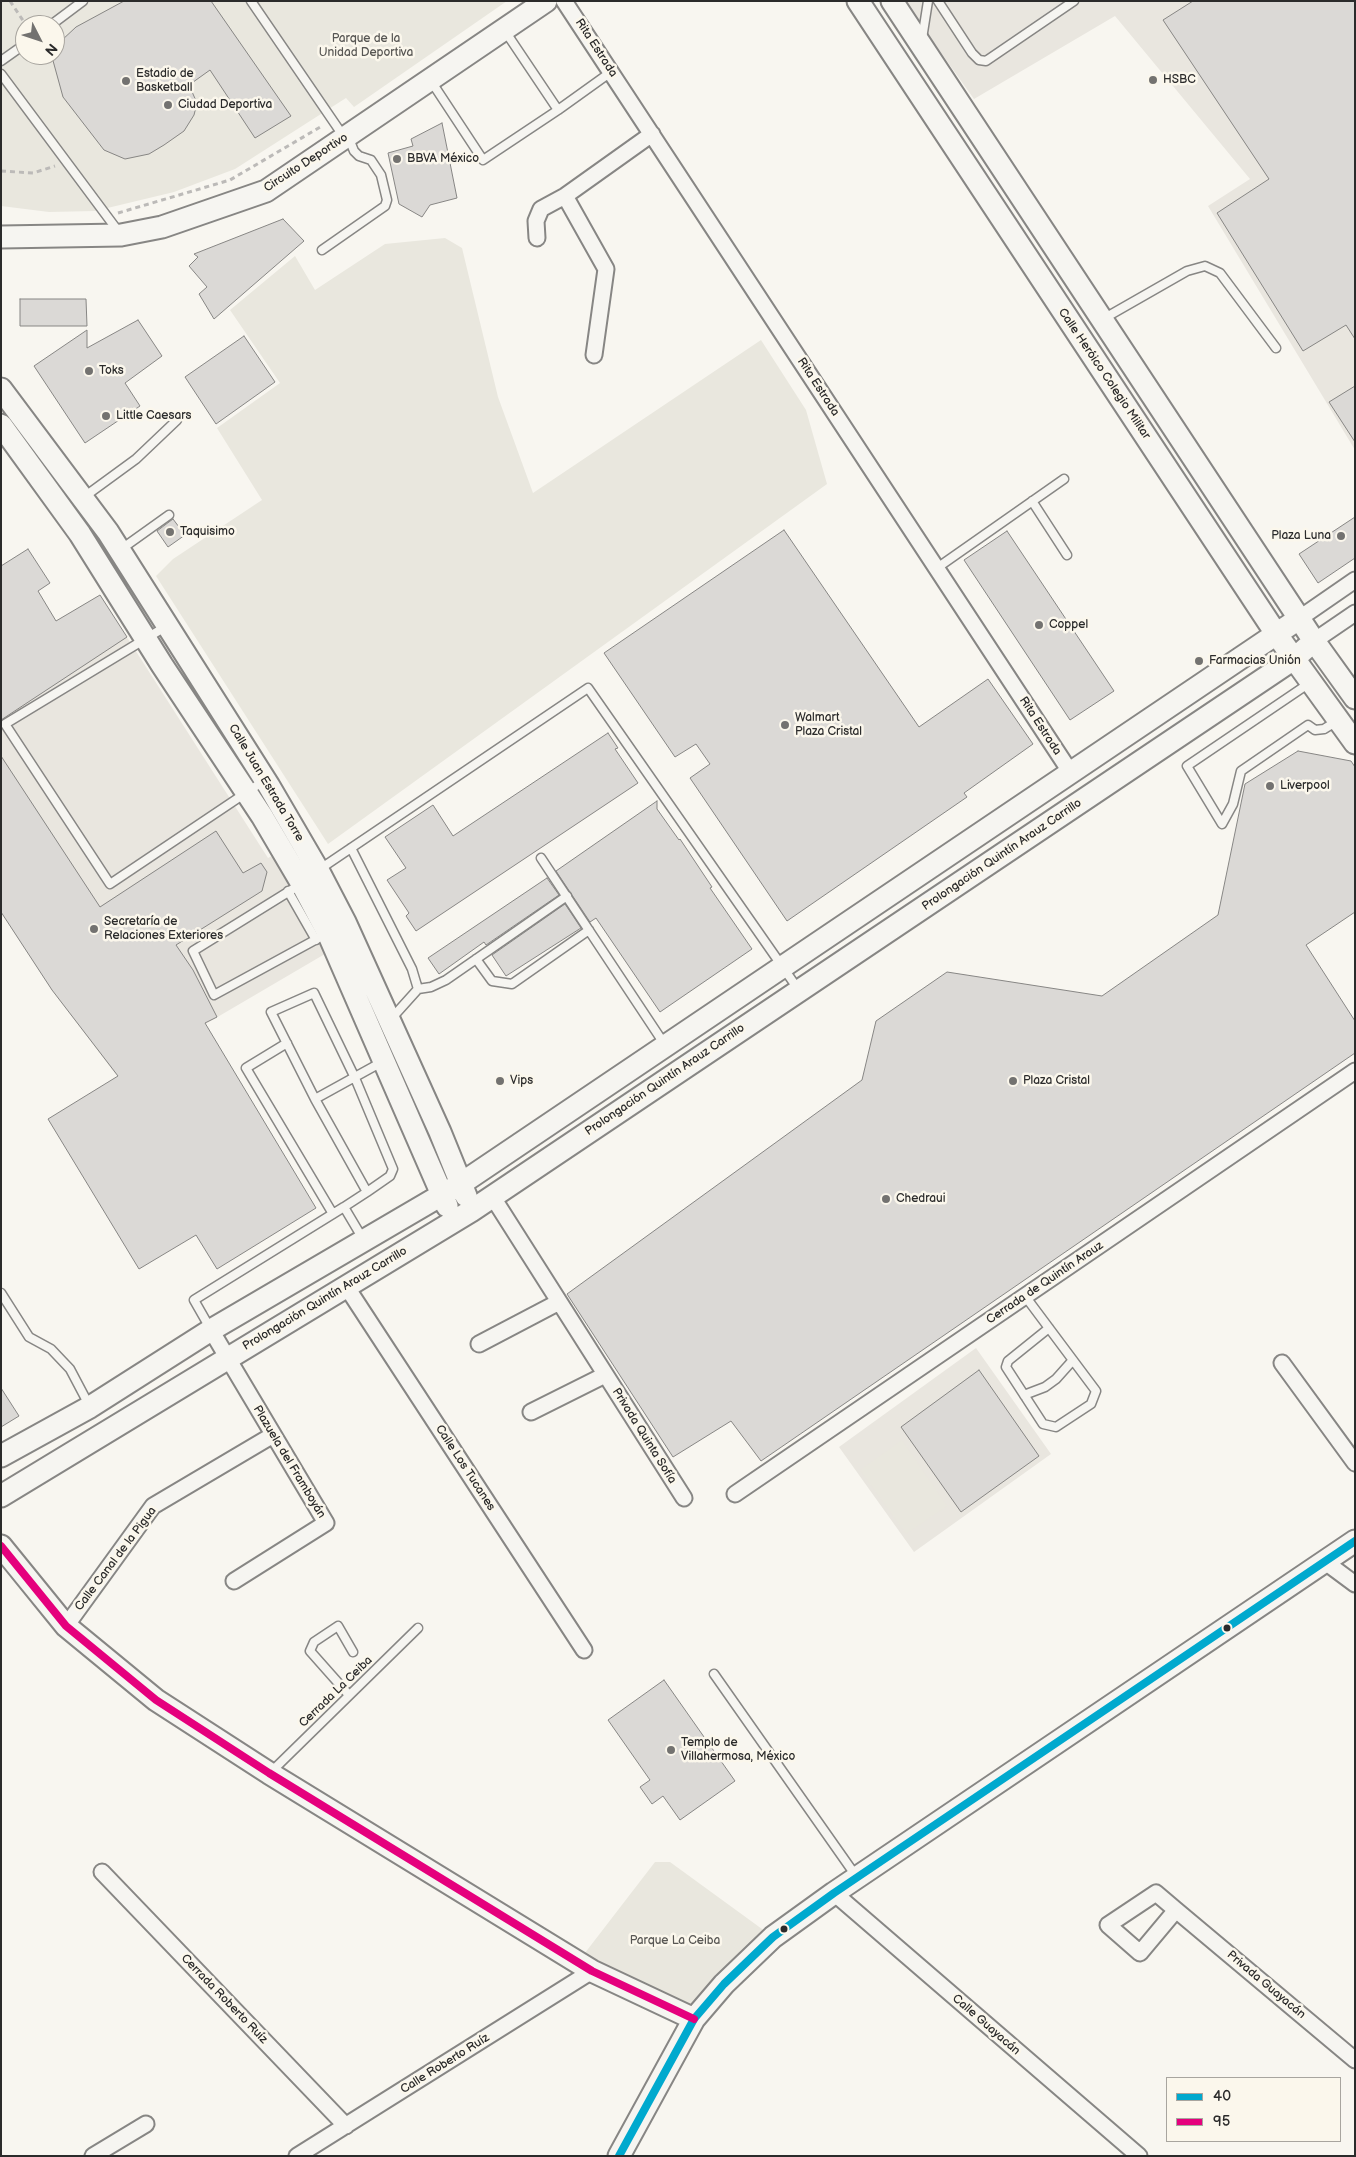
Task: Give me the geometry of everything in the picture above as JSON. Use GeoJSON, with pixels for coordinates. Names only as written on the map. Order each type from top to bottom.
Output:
{"type":"FeatureCollection","features":[{"type":"Feature","properties":{"kind":"street","name":"Circuito Deportivo"},"geometry":{"type":"LineString","coordinates":[[5,243],[121,235],[162,227],[266,191],[431,81],[546,1]]}},
{"type":"Feature","properties":{"kind":"street","name":"Rita Estrada"},"geometry":{"type":"LineString","coordinates":[[564,1],[1071,773]]}},
{"type":"Feature","properties":{"kind":"street","name":"Calle Heróico Colegio Militar"},"geometry":{"type":"LineString","coordinates":[[858,1],[1277,635],[1355,743]]}},
{"type":"Feature","properties":{"kind":"street"},"geometry":{"type":"LineString","coordinates":[[892,1],[1314,641],[1355,698]]}},
{"type":"Feature","properties":{"kind":"street"},"geometry":{"type":"LineString","coordinates":[[536,238],[536,221],[541,209],[565,196],[652,134]]}},
{"type":"Feature","properties":{"kind":"street"},"geometry":{"type":"LineString","coordinates":[[565,196],[606,269],[594,354]]}},
{"type":"Feature","properties":{"kind":"street","name":"Calle Juan Estrada Torre"},"geometry":{"type":"LineString","coordinates":[[1,389],[78,491],[119,550],[265,780],[322,936],[394,1056],[462,1183],[463,1215]]}},
{"type":"Feature","properties":{"kind":"street","name":"Calle Juan Estrada Torre"},"geometry":{"type":"LineString","coordinates":[[1,425],[80,534],[303,882],[345,922],[389,1020],[394,1056],[441,1195],[463,1215]]}},
{"type":"Feature","properties":{"kind":"street"},"geometry":{"type":"LineString","coordinates":[[52,496],[78,491]]}},
{"type":"Feature","properties":{"kind":"street"},"geometry":{"type":"LineString","coordinates":[[1,1456],[90,1407],[211,1330],[462,1183],[1277,635],[1355,580]]}},
{"type":"Feature","properties":{"kind":"street"},"geometry":{"type":"LineString","coordinates":[[1314,641],[1355,613]]}},
{"type":"Feature","properties":{"kind":"street","name":"Prolongación Quintín Arauz Carrillo"},"geometry":{"type":"LineString","coordinates":[[1,1496],[463,1215],[1295,658],[1314,641]]}},
{"type":"Feature","properties":{"kind":"street"},"geometry":{"type":"LineString","coordinates":[[1023,805],[1039,830]]}},
{"type":"Feature","properties":{"kind":"street","name":"Cerrada de Quintín Arauz"},"geometry":{"type":"LineString","coordinates":[[735,1494],[1355,1071]]}},
{"type":"Feature","properties":{"kind":"street"},"geometry":{"type":"LineString","coordinates":[[610,1083],[626,1106]]}},
{"type":"Feature","properties":{"kind":"street","name":"Privada Quinta Sofía"},"geometry":{"type":"LineString","coordinates":[[492,1196],[684,1498]]}},
{"type":"Feature","properties":{"kind":"street","name":"Calle Los Tucanes"},"geometry":{"type":"LineString","coordinates":[[346,1286],[584,1650]]}},
{"type":"Feature","properties":{"kind":"street"},"geometry":{"type":"LineString","coordinates":[[479,1344],[559,1302]]}},
{"type":"Feature","properties":{"kind":"street","name":"Plazuela del Framboyán"},"geometry":{"type":"LineString","coordinates":[[211,1330],[326,1523],[234,1581]]}},
{"type":"Feature","properties":{"kind":"street"},"geometry":{"type":"LineString","coordinates":[[1282,1363],[1355,1464]]}},
{"type":"Feature","properties":{"kind":"street","name":"Privada Quinta Sofía"},"geometry":{"type":"LineString","coordinates":[[531,1412],[605,1375]]}},
{"type":"Feature","properties":{"kind":"street","name":"Calle Canal de la Pigua"},"geometry":{"type":"LineString","coordinates":[[66,1626],[154,1506],[274,1435]]}},
{"type":"Feature","properties":{"kind":"street"},"geometry":{"type":"LineString","coordinates":[[619,2156],[694,2019],[724,1984],[773,1938],[834,1893],[1355,1541]]}},
{"type":"Feature","properties":{"kind":"street"},"geometry":{"type":"LineString","coordinates":[[1,1546],[66,1626],[156,1700],[269,1773],[592,1971],[694,2019]]}},
{"type":"Feature","properties":{"kind":"street"},"geometry":{"type":"LineString","coordinates":[[1324,1561],[1355,1584]]}},
{"type":"Feature","properties":{"kind":"street","name":"Cerrada Roberto Ruíz"},"geometry":{"type":"LineString","coordinates":[[102,1872],[346,2126]]}},
{"type":"Feature","properties":{"kind":"street","name":"Calle Guayacán"},"geometry":{"type":"LineString","coordinates":[[834,1893],[1139,2156]]}},
{"type":"Feature","properties":{"kind":"street","name":"Privada Guayacán"},"geometry":{"type":"LineString","coordinates":[[1176,1910],[1355,2060]]}},
{"type":"Feature","properties":{"kind":"street","name":"Calle Roberto Ruíz"},"geometry":{"type":"LineString","coordinates":[[297,2156],[592,1971]]}},
{"type":"Feature","properties":{"kind":"street"},"geometry":{"type":"LineString","coordinates":[[93,2156],[146,2124]]}},
{"type":"Feature","properties":{"kind":"lane"},"geometry":{"type":"LineString","coordinates":[[64,15],[83,1]]}},
{"type":"Feature","properties":{"kind":"lane"},"geometry":{"type":"LineString","coordinates":[[251,1],[347,138],[354,151],[358,156],[371,160],[381,175],[387,200],[385,206],[322,250]]}},
{"type":"Feature","properties":{"kind":"lane"},"geometry":{"type":"LineString","coordinates":[[921,45],[928,1]]}},
{"type":"Feature","properties":{"kind":"lane"},"geometry":{"type":"LineString","coordinates":[[938,1],[972,53],[979,60],[986,61],[1074,1]]}},
{"type":"Feature","properties":{"kind":"lane"},"geometry":{"type":"LineString","coordinates":[[505,30],[558,110]]}},
{"type":"Feature","properties":{"kind":"lane"},"geometry":{"type":"LineString","coordinates":[[1,62],[15,52]]}},
{"type":"Feature","properties":{"kind":"lane"},"geometry":{"type":"LineString","coordinates":[[431,81],[483,160],[611,72]]}},
{"type":"Feature","properties":{"kind":"lane"},"geometry":{"type":"LineString","coordinates":[[1,74],[64,156],[121,235]]}},
{"type":"Feature","properties":{"kind":"lane"},"geometry":{"type":"LineString","coordinates":[[1102,319],[1187,271],[1205,266],[1220,273],[1276,348]]}},
{"type":"Feature","properties":{"kind":"lane"},"geometry":{"type":"LineString","coordinates":[[78,491],[136,459],[177,420]]}},
{"type":"Feature","properties":{"kind":"lane"},"geometry":{"type":"LineString","coordinates":[[937,568],[1064,479]]}},
{"type":"Feature","properties":{"kind":"lane"},"geometry":{"type":"LineString","coordinates":[[1032,501],[1066,555]]}},
{"type":"Feature","properties":{"kind":"lane"},"geometry":{"type":"LineString","coordinates":[[119,550],[169,515]]}},
{"type":"Feature","properties":{"kind":"lane"},"geometry":{"type":"LineString","coordinates":[[167,626],[4,724],[110,884],[265,780]]}},
{"type":"Feature","properties":{"kind":"lane"},"geometry":{"type":"LineString","coordinates":[[1312,682],[1187,766],[1222,824],[1233,804],[1240,771],[1308,725],[1315,730],[1324,729],[1339,720]]}},
{"type":"Feature","properties":{"kind":"lane"},"geometry":{"type":"LineString","coordinates":[[322,936],[214,995],[193,951],[303,882],[350,848],[588,688],[799,990]]}},
{"type":"Feature","properties":{"kind":"lane"},"geometry":{"type":"LineString","coordinates":[[350,848],[412,969],[418,988]]}},
{"type":"Feature","properties":{"kind":"lane"},"geometry":{"type":"LineString","coordinates":[[541,858],[665,1046]]}},
{"type":"Feature","properties":{"kind":"lane"},"geometry":{"type":"LineString","coordinates":[[389,1020],[418,988],[430,987],[446,980],[567,896]]}},
{"type":"Feature","properties":{"kind":"lane"},"geometry":{"type":"LineString","coordinates":[[476,959],[492,980],[512,984],[589,930]]}},
{"type":"Feature","properties":{"kind":"lane"},"geometry":{"type":"LineString","coordinates":[[211,1330],[194,1300],[367,1192],[390,1176],[393,1169],[355,1078],[314,993],[271,1012],[315,1099],[367,1192]]}},
{"type":"Feature","properties":{"kind":"lane"},"geometry":{"type":"LineString","coordinates":[[287,1043],[246,1068],[333,1214]]}},
{"type":"Feature","properties":{"kind":"lane"},"geometry":{"type":"LineString","coordinates":[[315,1099],[394,1056]]}},
{"type":"Feature","properties":{"kind":"lane"},"geometry":{"type":"LineString","coordinates":[[344,1207],[364,1241]]}},
{"type":"Feature","properties":{"kind":"lane"},"geometry":{"type":"LineString","coordinates":[[1,1293],[29,1337],[51,1349],[70,1369],[90,1407]]}},
{"type":"Feature","properties":{"kind":"lane"},"geometry":{"type":"LineString","coordinates":[[1025,1296],[1049,1328],[1073,1360],[1096,1392],[1092,1404],[1056,1428],[1043,1424],[1006,1367],[1008,1361],[1049,1328]]}},
{"type":"Feature","properties":{"kind":"lane"},"geometry":{"type":"LineString","coordinates":[[1024,1395],[1045,1387],[1056,1379],[1073,1360]]}},
{"type":"Feature","properties":{"kind":"lane"},"geometry":{"type":"LineString","coordinates":[[349,1695],[310,1650],[314,1642],[338,1626],[353,1652]]}},
{"type":"Feature","properties":{"kind":"lane","name":"Cerrada La Ceiba"},"geometry":{"type":"LineString","coordinates":[[269,1773],[418,1628]]}},
{"type":"Feature","properties":{"kind":"lane"},"geometry":{"type":"LineString","coordinates":[[714,1674],[857,1878]]}},
{"type":"Feature","properties":{"kind":"path"},"geometry":{"type":"LineString","coordinates":[[10,1],[19,15]]}},
{"type":"Feature","properties":{"kind":"path"},"geometry":{"type":"LineString","coordinates":[[106,216],[230,180],[333,120]]}},
{"type":"Feature","properties":{"kind":"path"},"geometry":{"type":"LineString","coordinates":[[1,171],[20,173],[44,171],[54,167],[64,156]]}},
{"type":"Feature","properties":{"kind":"shaded area"},"geometry":{"type":"Polygon","coordinates":[[[904,1],[1355,1],[1355,450],[1208,206],[1250,179],[1115,16],[974,99],[904,1]]]}},
{"type":"Feature","properties":{"kind":"shaded area"},"geometry":{"type":"Polygon","coordinates":[[[100,595],[268,858],[276,854],[330,951],[117,1076],[52,990],[1,912],[1,653],[100,595]]]}},
{"type":"Feature","properties":{"kind":"shaded area"},"geometry":{"type":"Polygon","coordinates":[[[976,1348],[1051,1454],[914,1552],[839,1447],[976,1348]]]}},
{"type":"Feature","properties":{"kind":"green space","name":"Ciudad Deportiva"},"geometry":{"type":"Polygon","coordinates":[[[1,1],[507,1],[354,107],[346,98],[235,169],[174,192],[95,211],[49,212],[1,206],[1,1]]]}},
{"type":"Feature","properties":{"kind":"green space"},"geometry":{"type":"Polygon","coordinates":[[[445,238],[462,248],[498,397],[533,493],[761,340],[806,410],[827,484],[328,844],[156,576],[173,559],[262,500],[217,428],[280,383],[230,310],[295,256],[315,290],[385,244],[445,238]]]}},
{"type":"Feature","properties":{"kind":"green space"},"geometry":{"type":"Polygon","coordinates":[[[902,1440],[947,1506],[906,1534],[860,1470],[902,1440]]]}},
{"type":"Feature","properties":{"kind":"green space","name":"Parque La Ceiba"},"geometry":{"type":"Polygon","coordinates":[[[655,1862],[670,1862],[773,1937],[694,2019],[578,1962],[655,1862]]]}},
{"type":"Feature","properties":{"kind":"building","name":"Estadio de Basketball"},"geometry":{"type":"Polygon","coordinates":[[[124,1],[211,1],[291,116],[255,138],[210,70],[189,85],[197,103],[194,115],[184,131],[149,154],[125,159],[104,150],[63,97],[54,65],[65,65],[65,37],[76,27],[124,1]]]}},
{"type":"Feature","properties":{"kind":"building"},"geometry":{"type":"Polygon","coordinates":[[[1193,1],[1355,1],[1355,339],[1346,325],[1303,351],[1217,213],[1269,179],[1163,20],[1193,1]]]}},
{"type":"Feature","properties":{"kind":"building"},"geometry":{"type":"Polygon","coordinates":[[[442,123],[457,198],[430,205],[422,217],[399,204],[388,153],[413,146],[411,139],[442,123]]]}},
{"type":"Feature","properties":{"kind":"building"},"geometry":{"type":"Polygon","coordinates":[[[283,219],[304,241],[214,319],[199,294],[207,287],[189,266],[198,257],[194,254],[283,219]]]}},
{"type":"Feature","properties":{"kind":"building"},"geometry":{"type":"Polygon","coordinates":[[[20,299],[86,299],[87,326],[20,326],[20,299]]]}},
{"type":"Feature","properties":{"kind":"building","name":"Toks"},"geometry":{"type":"Polygon","coordinates":[[[138,320],[162,356],[125,383],[140,406],[85,443],[34,366],[87,330],[87,348],[138,320]]]}},
{"type":"Feature","properties":{"kind":"building"},"geometry":{"type":"Polygon","coordinates":[[[244,336],[275,382],[216,424],[185,377],[244,336]]]}},
{"type":"Feature","properties":{"kind":"building"},"geometry":{"type":"Polygon","coordinates":[[[1355,386],[1355,442],[1329,402],[1355,386]]]}},
{"type":"Feature","properties":{"kind":"building","name":"Plaza Luna"},"geometry":{"type":"Polygon","coordinates":[[[1355,517],[1355,558],[1318,583],[1299,554],[1355,517]]]}},
{"type":"Feature","properties":{"kind":"building","name":"Taquisimo"},"geometry":{"type":"Polygon","coordinates":[[[173,519],[185,535],[168,547],[157,531],[173,519]]]}},
{"type":"Feature","properties":{"kind":"building","name":"Walmart Plaza Cristal"},"geometry":{"type":"Polygon","coordinates":[[[784,530],[919,727],[988,679],[1033,744],[964,793],[967,797],[787,921],[690,778],[710,764],[696,744],[675,757],[604,653],[784,530]]]}},
{"type":"Feature","properties":{"kind":"building","name":"Coppel"},"geometry":{"type":"Polygon","coordinates":[[[1007,531],[1114,691],[1070,720],[964,560],[1007,531]]]}},
{"type":"Feature","properties":{"kind":"building"},"geometry":{"type":"Polygon","coordinates":[[[28,549],[50,583],[38,591],[56,621],[100,595],[127,637],[1,720],[1,566],[28,549]]]}},
{"type":"Feature","properties":{"kind":"building"},"geometry":{"type":"Polygon","coordinates":[[[608,733],[618,748],[615,749],[638,783],[416,931],[406,916],[409,913],[387,880],[406,868],[385,837],[433,805],[453,836],[608,733]]]}},
{"type":"Feature","properties":{"kind":"building"},"geometry":{"type":"Polygon","coordinates":[[[1298,751],[1351,761],[1355,767],[1355,912],[1306,945],[1355,1021],[1355,1053],[761,1461],[731,1421],[673,1457],[567,1294],[862,1080],[876,1021],[947,972],[1102,996],[1218,915],[1245,784],[1298,751]]]}},
{"type":"Feature","properties":{"kind":"building"},"geometry":{"type":"Polygon","coordinates":[[[1,756],[100,907],[216,831],[243,873],[261,863],[267,872],[262,891],[176,945],[193,970],[217,1017],[205,1023],[316,1208],[217,1269],[196,1235],[139,1269],[48,1119],[118,1076],[52,990],[1,912],[1,756]]]}},
{"type":"Feature","properties":{"kind":"building"},"geometry":{"type":"Polygon","coordinates":[[[657,801],[657,809],[680,839],[712,887],[710,888],[752,949],[660,1012],[596,918],[590,922],[556,871],[657,801]]]}},
{"type":"Feature","properties":{"kind":"building"},"geometry":{"type":"Polygon","coordinates":[[[547,878],[559,895],[486,945],[484,942],[439,974],[428,958],[547,878]]]}},
{"type":"Feature","properties":{"kind":"building"},"geometry":{"type":"Polygon","coordinates":[[[565,904],[581,928],[506,976],[492,955],[565,904]]]}},
{"type":"Feature","properties":{"kind":"building"},"geometry":{"type":"Polygon","coordinates":[[[979,1370],[1039,1456],[961,1512],[901,1427],[979,1370]]]}},
{"type":"Feature","properties":{"kind":"building"},"geometry":{"type":"Polygon","coordinates":[[[1,1388],[19,1416],[1,1427],[1,1388]]]}},
{"type":"Feature","properties":{"kind":"building","name":"Templo de Villahermosa, México"},"geometry":{"type":"Polygon","coordinates":[[[664,1680],[735,1781],[680,1820],[663,1796],[652,1804],[640,1787],[650,1780],[608,1720],[664,1680]]]}},
{"type":"Feature","properties":{"kind":"transit line","name":"40"},"geometry":{"type":"LineString","coordinates":[[619,2156],[694,2019],[724,1984],[773,1937],[834,1893],[1355,1541]]}},
{"type":"Feature","properties":{"kind":"transit line","name":"95"},"geometry":{"type":"LineString","coordinates":[[1,1546],[66,1626],[156,1700],[269,1773],[592,1971],[694,2019]]}},
{"type":"Feature","properties":{"kind":"place","name":"HSBC"},"geometry":{"type":"Point","coordinates":[1153,80]}},
{"type":"Feature","properties":{"kind":"place","name":"Estadio de Basketball"},"geometry":{"type":"Point","coordinates":[126,81]}},
{"type":"Feature","properties":{"kind":"place","name":"Ciudad Deportiva"},"geometry":{"type":"Point","coordinates":[168,105]}},
{"type":"Feature","properties":{"kind":"place","name":"BBVA México"},"geometry":{"type":"Point","coordinates":[397,159]}},
{"type":"Feature","properties":{"kind":"place","name":"Toks"},"geometry":{"type":"Point","coordinates":[89,371]}},
{"type":"Feature","properties":{"kind":"place","name":"Little Caesars"},"geometry":{"type":"Point","coordinates":[106,416]}},
{"type":"Feature","properties":{"kind":"place","name":"Taquisimo"},"geometry":{"type":"Point","coordinates":[170,532]}},
{"type":"Feature","properties":{"kind":"place","name":"Plaza Luna"},"geometry":{"type":"Point","coordinates":[1341,536]}},
{"type":"Feature","properties":{"kind":"place","name":"Coppel"},"geometry":{"type":"Point","coordinates":[1039,625]}},
{"type":"Feature","properties":{"kind":"place","name":"Farmacias Unión"},"geometry":{"type":"Point","coordinates":[1199,661]}},
{"type":"Feature","properties":{"kind":"place","name":"Walmart Plaza Cristal"},"geometry":{"type":"Point","coordinates":[785,725]}},
{"type":"Feature","properties":{"kind":"place","name":"Liverpool"},"geometry":{"type":"Point","coordinates":[1270,786]}},
{"type":"Feature","properties":{"kind":"place","name":"Secretaría de Relaciones Exteriores"},"geometry":{"type":"Point","coordinates":[94,929]}},
{"type":"Feature","properties":{"kind":"place","name":"Vips"},"geometry":{"type":"Point","coordinates":[500,1081]}},
{"type":"Feature","properties":{"kind":"place","name":"Plaza Cristal"},"geometry":{"type":"Point","coordinates":[1013,1081]}},
{"type":"Feature","properties":{"kind":"place","name":"Chedraui"},"geometry":{"type":"Point","coordinates":[886,1199]}},
{"type":"Feature","properties":{"kind":"place","name":"Templo de Villahermosa, México"},"geometry":{"type":"Point","coordinates":[671,1750]}},
{"type":"Feature","properties":{"kind":"park label","name":"Parque de la Unidad Deportiva"},"geometry":{"type":"Point","coordinates":[366,46]}}]}
